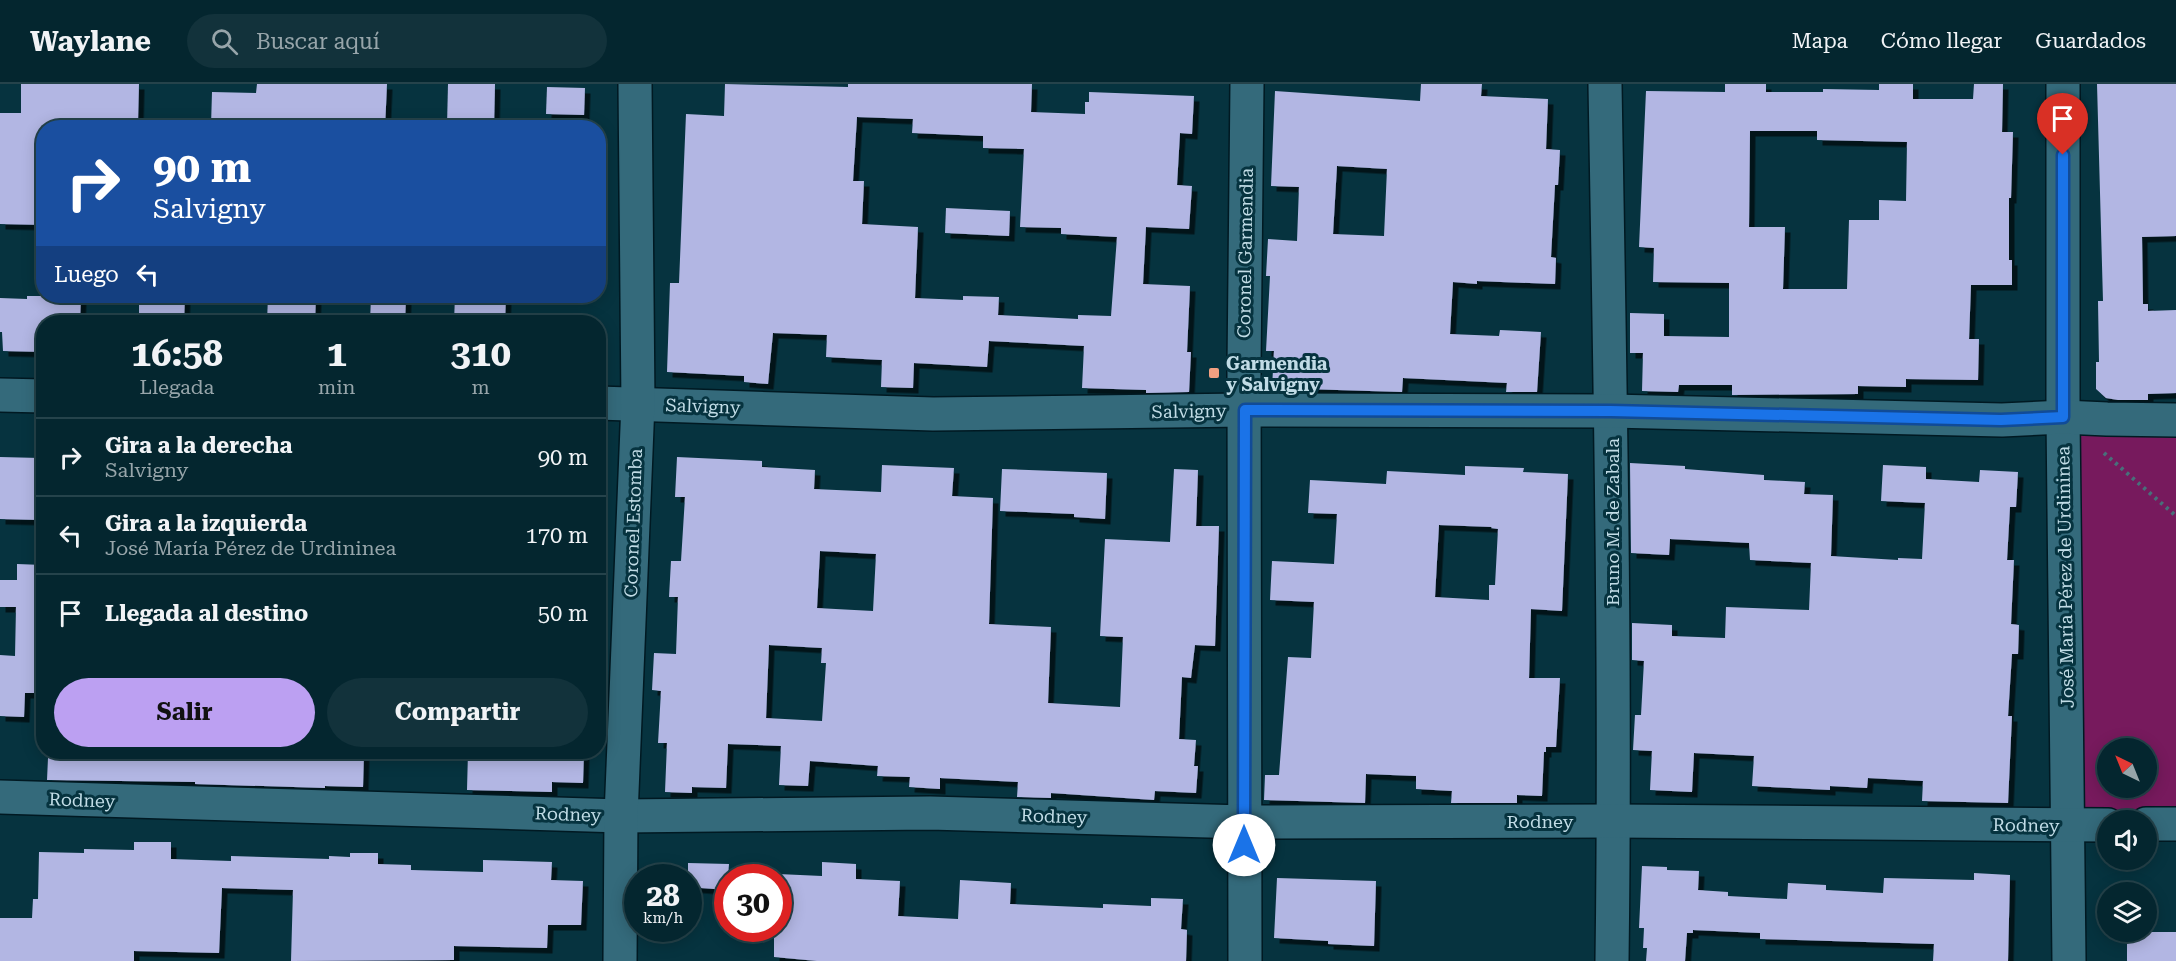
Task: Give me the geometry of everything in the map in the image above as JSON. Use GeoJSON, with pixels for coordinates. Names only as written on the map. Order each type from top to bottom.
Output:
{"type":"FeatureCollection","features":[{"type":"Feature","properties":{"kind":"street","name":"Coronel Estomba"},"geometry":{"type":"LineString","coordinates":[[620,961],[621,816],[638,403],[635,84]]}},
{"type":"Feature","properties":{"kind":"street","name":"Coronel Garmendia"},"geometry":{"type":"LineString","coordinates":[[1245,961],[1247,84]]}},
{"type":"Feature","properties":{"kind":"street","name":"Bruno M. de Zabala"},"geometry":{"type":"LineString","coordinates":[[1605,84],[1611,411],[1614,821],[1612,961]]}},
{"type":"Feature","properties":{"kind":"street","name":"José María Pérez de Urdininea"},"geometry":{"type":"LineString","coordinates":[[2063,84],[2063,417],[2069,961]]}},
{"type":"Feature","properties":{"kind":"street"},"geometry":{"type":"LineString","coordinates":[[0,395],[36,396]]}},
{"type":"Feature","properties":{"kind":"street","name":"Salvigny"},"geometry":{"type":"LineString","coordinates":[[606,403],[933,414],[1245,410],[1611,411],[1990,419],[2063,417],[2176,420]]}},
{"type":"Feature","properties":{"kind":"street","name":"Rodney"},"geometry":{"type":"LineString","coordinates":[[0,797],[621,816],[930,813],[1244,822],[1614,821],[2097,825]]}},
{"type":"Feature","properties":{"kind":"street"},"geometry":{"type":"LineString","coordinates":[[2157,824],[2176,824]]}},
{"type":"Feature","properties":{"kind":"path"},"geometry":{"type":"LineString","coordinates":[[2063,417],[2176,516]]}},
{"type":"Feature","properties":{"kind":"shaded area"},"geometry":{"type":"Polygon","coordinates":[[[2176,434],[2176,811],[2097,810],[2097,813],[2080,813],[2077,435],[2176,434]]]}},
{"type":"Feature","properties":{"kind":"building"},"geometry":{"type":"Polygon","coordinates":[[[21,84],[139,84],[138,120],[36,120],[36,225],[0,224],[0,113],[21,113],[21,84]]]}},
{"type":"Feature","properties":{"kind":"building"},"geometry":{"type":"Polygon","coordinates":[[[257,84],[387,84],[385,120],[211,120],[212,92],[256,93],[257,84]]]}},
{"type":"Feature","properties":{"kind":"building"},"geometry":{"type":"Polygon","coordinates":[[[448,84],[495,84],[494,120],[447,120],[448,84]]]}},
{"type":"Feature","properties":{"kind":"building"},"geometry":{"type":"Polygon","coordinates":[[[725,84],[848,87],[848,84],[1032,84],[1031,112],[1085,114],[1085,102],[1089,102],[1089,92],[1194,96],[1192,134],[1180,133],[1177,185],[1192,186],[1189,229],[1146,227],[1143,284],[1190,286],[1187,352],[1191,352],[1189,392],[1146,393],[1146,390],[1082,388],[1084,346],[989,341],[987,367],[914,363],[913,388],[881,387],[882,360],[826,357],[827,335],[773,333],[768,384],[744,382],[744,376],[667,372],[670,283],[679,283],[686,114],[724,116],[725,84]],[[857,117],[853,181],[864,181],[862,224],[918,227],[915,298],[963,300],[963,296],[999,297],[998,315],[1078,319],[1078,315],[1111,316],[1117,237],[1061,234],[1061,228],[1020,227],[1024,149],[983,148],[983,136],[912,133],[913,119],[857,117]]]}},
{"type":"Feature","properties":{"kind":"building"},"geometry":{"type":"Polygon","coordinates":[[[1421,84],[1482,84],[1481,96],[1548,99],[1546,149],[1560,150],[1558,185],[1555,185],[1551,257],[1556,258],[1555,284],[1453,282],[1450,334],[1499,336],[1500,330],[1541,332],[1537,392],[1506,392],[1507,383],[1403,378],[1402,392],[1272,388],[1274,351],[1266,351],[1270,276],[1266,276],[1268,239],[1297,241],[1299,187],[1271,186],[1275,91],[1420,101],[1421,84]],[[1337,166],[1333,234],[1384,236],[1387,169],[1337,166]]]}},
{"type":"Feature","properties":{"kind":"building"},"geometry":{"type":"Polygon","coordinates":[[[1725,84],[1766,84],[1766,92],[1823,92],[1823,89],[1879,90],[1879,84],[1913,84],[1913,99],[1973,99],[1974,84],[2003,84],[2002,132],[2013,132],[2011,198],[2009,198],[2009,260],[2012,260],[2012,285],[1971,285],[1969,339],[1979,339],[1978,380],[1906,379],[1906,387],[1858,386],[1858,394],[1732,395],[1732,385],[1679,385],[1678,392],[1642,391],[1643,353],[1630,353],[1630,313],[1664,314],[1664,336],[1729,337],[1729,283],[1653,282],[1654,248],[1639,247],[1646,91],[1725,92],[1725,84]],[[1750,131],[1749,227],[1785,227],[1783,289],[1847,289],[1849,220],[1879,220],[1879,200],[1906,201],[1907,142],[1817,140],[1817,131],[1750,131]]]}},
{"type":"Feature","properties":{"kind":"building"},"geometry":{"type":"Polygon","coordinates":[[[2097,84],[2176,84],[2176,236],[2142,237],[2143,304],[2148,304],[2148,311],[2176,310],[2176,393],[2148,394],[2148,400],[2106,398],[2096,389],[2096,362],[2099,362],[2098,301],[2103,301],[2097,84]]]}},
{"type":"Feature","properties":{"kind":"building"},"geometry":{"type":"Polygon","coordinates":[[[547,87],[585,88],[584,115],[546,114],[547,87]]]}},
{"type":"Feature","properties":{"kind":"building"},"geometry":{"type":"Polygon","coordinates":[[[946,208],[1010,211],[1009,236],[945,233],[946,208]]]}},
{"type":"Feature","properties":{"kind":"building"},"geometry":{"type":"Polygon","coordinates":[[[27,296],[36,296],[36,303],[81,303],[80,315],[36,315],[36,352],[3,351],[2,332],[0,332],[0,298],[27,299],[27,296]]]}},
{"type":"Feature","properties":{"kind":"building"},"geometry":{"type":"Polygon","coordinates":[[[139,303],[185,303],[184,315],[139,315],[139,303]]]}},
{"type":"Feature","properties":{"kind":"building"},"geometry":{"type":"Polygon","coordinates":[[[268,303],[316,303],[315,315],[267,315],[268,303]]]}},
{"type":"Feature","properties":{"kind":"building"},"geometry":{"type":"Polygon","coordinates":[[[371,303],[406,303],[405,315],[370,315],[371,303]]]}},
{"type":"Feature","properties":{"kind":"building"},"geometry":{"type":"Polygon","coordinates":[[[455,303],[506,303],[505,315],[454,315],[455,303]]]}},
{"type":"Feature","properties":{"kind":"building"},"geometry":{"type":"Polygon","coordinates":[[[0,457],[36,458],[36,520],[0,519],[0,457]]]}},
{"type":"Feature","properties":{"kind":"building"},"geometry":{"type":"Polygon","coordinates":[[[677,457],[762,461],[762,467],[815,470],[814,489],[881,492],[882,465],[954,468],[952,496],[993,498],[989,624],[1051,627],[1048,703],[1120,707],[1123,637],[1100,636],[1105,539],[1170,542],[1174,469],[1198,470],[1196,526],[1219,526],[1215,646],[1195,645],[1191,678],[1182,677],[1179,739],[1196,740],[1194,766],[1198,766],[1196,793],[1155,791],[1154,800],[1051,793],[1051,798],[1017,797],[1018,782],[940,778],[940,789],[909,787],[910,777],[877,776],[878,766],[810,761],[808,786],[779,785],[781,746],[728,744],[726,788],[692,787],[692,793],[665,792],[667,743],[658,743],[661,691],[652,690],[654,653],[676,654],[678,597],[669,597],[671,561],[681,561],[685,497],[675,497],[677,457]],[[820,551],[817,608],[873,611],[876,554],[820,551]],[[769,645],[766,718],[822,721],[826,663],[821,663],[822,648],[769,645]]]}},
{"type":"Feature","properties":{"kind":"building"},"geometry":{"type":"Polygon","coordinates":[[[1630,463],[1685,466],[1685,469],[1764,475],[1764,480],[1805,482],[1804,494],[1833,495],[1831,556],[1898,560],[1898,558],[1922,559],[1925,503],[1881,501],[1883,465],[1926,467],[1926,479],[1979,482],[1980,470],[2018,472],[2016,507],[2010,507],[2007,560],[2014,560],[2011,624],[2019,625],[2018,654],[2012,654],[2008,716],[2012,716],[2008,803],[1922,801],[1923,781],[1868,778],[1867,788],[1830,786],[1830,790],[1752,786],[1754,756],[1694,753],[1692,792],[1650,790],[1652,751],[1633,750],[1635,715],[1641,715],[1644,661],[1632,660],[1632,623],[1672,625],[1672,636],[1725,638],[1726,607],[1809,610],[1811,563],[1750,560],[1749,543],[1670,539],[1669,555],[1631,553],[1630,463]]]}},
{"type":"Feature","properties":{"kind":"building"},"geometry":{"type":"Polygon","coordinates":[[[1465,466],[1524,468],[1523,472],[1568,474],[1562,611],[1531,609],[1529,678],[1560,678],[1556,747],[1546,747],[1546,752],[1544,752],[1542,796],[1517,795],[1517,803],[1451,803],[1452,791],[1416,789],[1416,776],[1366,774],[1365,803],[1264,800],[1265,775],[1279,775],[1288,657],[1311,658],[1314,602],[1270,600],[1272,561],[1334,564],[1337,514],[1308,513],[1310,480],[1386,484],[1387,471],[1465,475],[1465,466]],[[1439,525],[1435,597],[1489,600],[1489,585],[1495,585],[1498,529],[1439,525]]]}},
{"type":"Feature","properties":{"kind":"building"},"geometry":{"type":"Polygon","coordinates":[[[1002,469],[1107,473],[1105,519],[1074,517],[1074,514],[1000,511],[1002,469]]]}},
{"type":"Feature","properties":{"kind":"building"},"geometry":{"type":"Polygon","coordinates":[[[17,564],[36,565],[36,693],[25,693],[24,717],[0,716],[0,655],[15,656],[16,607],[0,607],[0,580],[17,580],[17,564]]]}},
{"type":"Feature","properties":{"kind":"building"},"geometry":{"type":"Polygon","coordinates":[[[48,759],[364,759],[363,787],[325,786],[325,788],[195,784],[195,782],[47,780],[48,759]]]}},
{"type":"Feature","properties":{"kind":"building"},"geometry":{"type":"Polygon","coordinates":[[[468,759],[584,759],[583,783],[552,782],[552,792],[467,790],[468,759]]]}},
{"type":"Feature","properties":{"kind":"building"},"geometry":{"type":"Polygon","coordinates":[[[134,842],[171,842],[171,859],[231,861],[231,856],[329,859],[329,856],[350,857],[350,853],[378,853],[378,864],[411,865],[411,870],[483,872],[483,860],[552,862],[551,880],[583,881],[581,925],[548,925],[547,948],[454,946],[454,960],[291,961],[293,890],[222,888],[219,953],[134,951],[134,961],[0,961],[0,918],[32,918],[33,899],[38,899],[39,852],[84,853],[84,849],[134,850],[134,842]]]}},
{"type":"Feature","properties":{"kind":"building"},"geometry":{"type":"Polygon","coordinates":[[[822,862],[856,864],[856,879],[900,881],[898,916],[958,919],[960,880],[1011,883],[1010,904],[1103,908],[1103,904],[1151,906],[1151,898],[1183,899],[1181,929],[1187,930],[1186,961],[817,961],[774,957],[774,942],[792,942],[792,875],[822,876],[822,862]]]}},
{"type":"Feature","properties":{"kind":"building"},"geometry":{"type":"Polygon","coordinates":[[[688,863],[729,864],[714,864],[714,889],[702,888],[702,864],[688,863]]]}},
{"type":"Feature","properties":{"kind":"building"},"geometry":{"type":"Polygon","coordinates":[[[1642,866],[1667,867],[1667,870],[1699,871],[1698,890],[1728,892],[1728,896],[1787,899],[1788,883],[1826,885],[1826,890],[1883,893],[1884,878],[1974,880],[1974,873],[2010,875],[2008,961],[1933,961],[1934,944],[1760,939],[1760,933],[1693,930],[1693,933],[1687,933],[1685,961],[1646,961],[1647,948],[1643,948],[1644,928],[1639,928],[1642,866]]]}},
{"type":"Feature","properties":{"kind":"building"},"geometry":{"type":"Polygon","coordinates":[[[1277,878],[1376,881],[1374,946],[1274,938],[1277,878]]]}},
{"type":"Feature","properties":{"kind":"building"},"geometry":{"type":"Polygon","coordinates":[[[2157,932],[2176,932],[2176,961],[2127,961],[2127,942],[2157,942],[2157,932]]]}},
{"type":"Feature","properties":{"kind":"place","name":"Garmendia y Salvigny"},"geometry":{"type":"Point","coordinates":[1214,373]}},
{"type":"Feature","properties":{"kind":"route"},"geometry":{"type":"LineString","coordinates":[[1244,845],[1245,410],[1611,411],[2001,420],[2063,417],[2063,155]]}}]}
